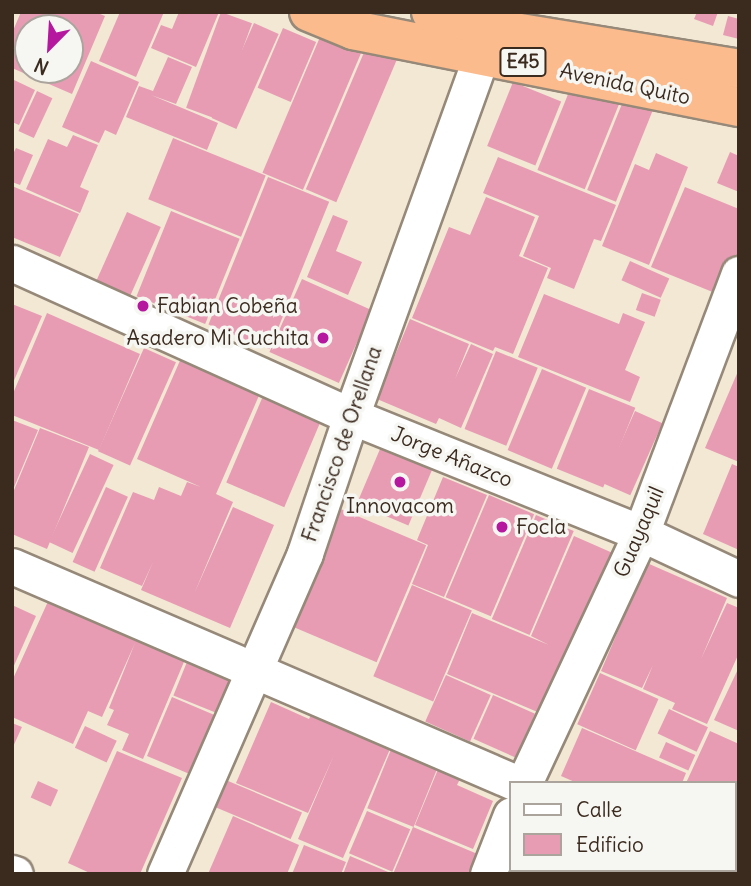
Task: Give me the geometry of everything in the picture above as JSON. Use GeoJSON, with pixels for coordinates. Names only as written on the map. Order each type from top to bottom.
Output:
{"type":"FeatureCollection","features":[{"type":"Feature","properties":{"kind":"highway","name":"Avenida Quito"},"geometry":{"type":"LineString","coordinates":[[309,12],[352,30],[498,32],[739,69]]}},
{"type":"Feature","properties":{"kind":"highway","name":"Avenida Quito"},"geometry":{"type":"LineString","coordinates":[[431,12],[739,107]]}},
{"type":"Feature","properties":{"kind":"street","name":"Francisco de Orellana"},"geometry":{"type":"LineString","coordinates":[[165,874],[305,553],[351,416],[498,32]]}},
{"type":"Feature","properties":{"kind":"street","name":"Jorge Añazco"},"geometry":{"type":"LineString","coordinates":[[12,263],[351,416],[641,533],[739,579]]}},
{"type":"Feature","properties":{"kind":"street","name":"Guayaquil"},"geometry":{"type":"LineString","coordinates":[[525,781],[641,533],[739,274]]}},
{"type":"Feature","properties":{"kind":"street"},"geometry":{"type":"LineString","coordinates":[[12,566],[511,781]]}},
{"type":"Feature","properties":{"kind":"street"},"geometry":{"type":"LineString","coordinates":[[488,874],[510,818]]}},
{"type":"Feature","properties":{"kind":"building"},"geometry":{"type":"Polygon","coordinates":[[[95,12],[105,16],[84,66],[84,14],[20,14],[95,12]]]}},
{"type":"Feature","properties":{"kind":"building"},"geometry":{"type":"Polygon","coordinates":[[[120,12],[164,12],[136,77],[99,61],[120,12]]]}},
{"type":"Feature","properties":{"kind":"building"},"geometry":{"type":"Polygon","coordinates":[[[179,12],[219,12],[196,67],[151,48],[161,25],[172,29],[179,12]]]}},
{"type":"Feature","properties":{"kind":"building"},"geometry":{"type":"Polygon","coordinates":[[[221,12],[252,23],[217,119],[186,108],[221,12]]]}},
{"type":"Feature","properties":{"kind":"building"},"geometry":{"type":"Polygon","coordinates":[[[697,12],[718,12],[713,26],[694,19],[697,12]]]}},
{"type":"Feature","properties":{"kind":"building"},"geometry":{"type":"Polygon","coordinates":[[[728,16],[739,19],[739,39],[723,35],[728,16]]]}},
{"type":"Feature","properties":{"kind":"building"},"geometry":{"type":"Polygon","coordinates":[[[254,23],[279,34],[236,129],[212,118],[254,23]]]}},
{"type":"Feature","properties":{"kind":"building"},"geometry":{"type":"Polygon","coordinates":[[[14,28],[14,69],[12,33],[14,28]]]}},
{"type":"Feature","properties":{"kind":"building"},"geometry":{"type":"Polygon","coordinates":[[[283,28],[316,42],[291,102],[258,88],[283,28]]]}},
{"type":"Feature","properties":{"kind":"building"},"geometry":{"type":"Polygon","coordinates":[[[323,30],[364,47],[303,190],[262,173],[323,30]]]}},
{"type":"Feature","properties":{"kind":"building"},"geometry":{"type":"Polygon","coordinates":[[[368,43],[398,56],[336,202],[306,189],[368,43]]]}},
{"type":"Feature","properties":{"kind":"building"},"geometry":{"type":"Polygon","coordinates":[[[168,57],[192,67],[176,104],[151,95],[218,123],[207,150],[126,117],[139,86],[153,91],[168,57]]]}},
{"type":"Feature","properties":{"kind":"building"},"geometry":{"type":"Polygon","coordinates":[[[91,61],[139,82],[116,135],[105,130],[99,143],[62,127],[81,84],[84,84],[91,61]]]}},
{"type":"Feature","properties":{"kind":"building"},"geometry":{"type":"Polygon","coordinates":[[[12,79],[14,84],[22,84],[35,90],[19,125],[12,122],[12,79]]]}},
{"type":"Feature","properties":{"kind":"building"},"geometry":{"type":"Polygon","coordinates":[[[513,82],[561,101],[535,165],[487,146],[513,82]]]}},
{"type":"Feature","properties":{"kind":"building"},"geometry":{"type":"Polygon","coordinates":[[[573,82],[620,101],[585,189],[537,170],[573,82]]]}},
{"type":"Feature","properties":{"kind":"building"},"geometry":{"type":"Polygon","coordinates":[[[49,84],[76,84],[72,94],[49,84]]]}},
{"type":"Feature","properties":{"kind":"building"},"geometry":{"type":"Polygon","coordinates":[[[628,89],[657,101],[616,202],[587,190],[628,89]]]}},
{"type":"Feature","properties":{"kind":"building"},"geometry":{"type":"Polygon","coordinates":[[[37,91],[52,98],[34,138],[18,131],[37,91]]]}},
{"type":"Feature","properties":{"kind":"building"},"geometry":{"type":"Polygon","coordinates":[[[73,135],[98,145],[80,187],[89,191],[80,213],[26,189],[48,139],[67,147],[73,135]]]}},
{"type":"Feature","properties":{"kind":"building"},"geometry":{"type":"Polygon","coordinates":[[[173,138],[266,175],[241,237],[148,199],[173,138]]]}},
{"type":"Feature","properties":{"kind":"building"},"geometry":{"type":"Polygon","coordinates":[[[16,148],[33,155],[20,185],[12,182],[12,156],[16,148]]]}},
{"type":"Feature","properties":{"kind":"building"},"geometry":{"type":"Polygon","coordinates":[[[730,152],[739,156],[739,192],[717,183],[730,152]]]}},
{"type":"Feature","properties":{"kind":"building"},"geometry":{"type":"Polygon","coordinates":[[[656,153],[688,167],[649,265],[602,246],[635,164],[649,170],[656,153]]]}},
{"type":"Feature","properties":{"kind":"building"},"geometry":{"type":"Polygon","coordinates":[[[498,157],[616,205],[601,241],[594,239],[574,289],[547,278],[551,268],[523,256],[539,216],[483,193],[498,157]]]}},
{"type":"Feature","properties":{"kind":"building"},"geometry":{"type":"Polygon","coordinates":[[[268,177],[329,202],[270,349],[208,324],[268,177]]]}},
{"type":"Feature","properties":{"kind":"building"},"geometry":{"type":"Polygon","coordinates":[[[12,186],[79,214],[60,257],[12,237],[12,186]]]}},
{"type":"Feature","properties":{"kind":"building"},"geometry":{"type":"Polygon","coordinates":[[[685,187],[739,209],[739,250],[720,295],[651,267],[685,187]]]}},
{"type":"Feature","properties":{"kind":"building"},"geometry":{"type":"Polygon","coordinates":[[[486,197],[535,217],[519,256],[548,268],[513,354],[495,347],[493,351],[412,318],[449,227],[470,235],[486,197]]]}},
{"type":"Feature","properties":{"kind":"building"},"geometry":{"type":"Polygon","coordinates":[[[171,211],[240,239],[205,324],[137,296],[171,211]]]}},
{"type":"Feature","properties":{"kind":"building"},"geometry":{"type":"Polygon","coordinates":[[[127,212],[161,227],[125,307],[92,291],[127,212]]]}},
{"type":"Feature","properties":{"kind":"building"},"geometry":{"type":"Polygon","coordinates":[[[333,215],[348,221],[336,251],[362,262],[348,295],[307,277],[333,215]]]}},
{"type":"Feature","properties":{"kind":"building"},"geometry":{"type":"Polygon","coordinates":[[[630,261],[669,278],[661,298],[621,280],[630,261]]]}},
{"type":"Feature","properties":{"kind":"building"},"geometry":{"type":"Polygon","coordinates":[[[302,279],[371,310],[339,383],[269,352],[302,279]]]}},
{"type":"Feature","properties":{"kind":"building"},"geometry":{"type":"Polygon","coordinates":[[[642,293],[661,300],[655,317],[636,310],[642,293]]]}},
{"type":"Feature","properties":{"kind":"building"},"geometry":{"type":"Polygon","coordinates":[[[544,294],[619,324],[623,313],[645,322],[625,370],[640,377],[630,402],[518,357],[544,294]]]}},
{"type":"Feature","properties":{"kind":"building"},"geometry":{"type":"Polygon","coordinates":[[[12,304],[42,316],[12,385],[12,304]]]}},
{"type":"Feature","properties":{"kind":"building"},"geometry":{"type":"Polygon","coordinates":[[[47,313],[140,354],[99,450],[12,415],[12,396],[47,313]]]}},
{"type":"Feature","properties":{"kind":"building"},"geometry":{"type":"Polygon","coordinates":[[[410,319],[469,344],[455,379],[471,344],[493,354],[461,428],[439,418],[436,424],[377,399],[410,319]]]}},
{"type":"Feature","properties":{"kind":"building"},"geometry":{"type":"Polygon","coordinates":[[[144,348],[176,362],[130,465],[98,451],[144,348]]]}},
{"type":"Feature","properties":{"kind":"building"},"geometry":{"type":"Polygon","coordinates":[[[496,351],[538,368],[506,446],[465,429],[496,351]]]}},
{"type":"Feature","properties":{"kind":"building"},"geometry":{"type":"Polygon","coordinates":[[[182,356],[261,391],[216,494],[233,502],[194,594],[233,507],[274,525],[230,628],[141,590],[153,562],[142,586],[100,568],[133,492],[154,500],[159,487],[181,496],[187,482],[201,487],[137,459],[182,356]]]}},
{"type":"Feature","properties":{"kind":"building"},"geometry":{"type":"Polygon","coordinates":[[[542,369],[586,388],[552,469],[508,450],[542,369]]]}},
{"type":"Feature","properties":{"kind":"building"},"geometry":{"type":"Polygon","coordinates":[[[739,369],[739,462],[705,448],[739,369]]]}},
{"type":"Feature","properties":{"kind":"building"},"geometry":{"type":"Polygon","coordinates":[[[589,389],[635,408],[603,487],[557,469],[589,389]]]}},
{"type":"Feature","properties":{"kind":"building"},"geometry":{"type":"Polygon","coordinates":[[[263,396],[321,421],[284,507],[226,483],[263,396]]]}},
{"type":"Feature","properties":{"kind":"building"},"geometry":{"type":"Polygon","coordinates":[[[635,411],[662,423],[630,495],[603,483],[635,411]]]}},
{"type":"Feature","properties":{"kind":"building"},"geometry":{"type":"Polygon","coordinates":[[[12,420],[38,430],[12,492],[12,420]]]}},
{"type":"Feature","properties":{"kind":"building"},"geometry":{"type":"Polygon","coordinates":[[[40,428],[89,447],[47,549],[12,534],[12,495],[40,428]]]}},
{"type":"Feature","properties":{"kind":"building"},"geometry":{"type":"Polygon","coordinates":[[[383,442],[435,464],[408,526],[357,504],[383,442]]]}},
{"type":"Feature","properties":{"kind":"building"},"geometry":{"type":"Polygon","coordinates":[[[90,454],[114,465],[73,553],[49,542],[90,454]]]}},
{"type":"Feature","properties":{"kind":"building"},"geometry":{"type":"Polygon","coordinates":[[[732,464],[739,467],[739,550],[703,534],[732,464]]]}},
{"type":"Feature","properties":{"kind":"building"},"geometry":{"type":"Polygon","coordinates":[[[443,477],[487,495],[444,597],[412,584],[428,545],[417,540],[443,477]]]}},
{"type":"Feature","properties":{"kind":"building"},"geometry":{"type":"Polygon","coordinates":[[[106,487],[128,497],[95,572],[73,562],[106,487]]]}},
{"type":"Feature","properties":{"kind":"building"},"geometry":{"type":"Polygon","coordinates":[[[489,495],[534,514],[491,616],[446,597],[489,495]]]}},
{"type":"Feature","properties":{"kind":"building"},"geometry":{"type":"Polygon","coordinates":[[[336,507],[426,545],[377,662],[286,624],[336,507]]]}},
{"type":"Feature","properties":{"kind":"building"},"geometry":{"type":"Polygon","coordinates":[[[536,515],[574,531],[530,635],[492,619],[536,515]]]}},
{"type":"Feature","properties":{"kind":"building"},"geometry":{"type":"Polygon","coordinates":[[[574,536],[615,554],[547,716],[447,674],[472,613],[549,645],[531,636],[574,536]]]}},
{"type":"Feature","properties":{"kind":"building"},"geometry":{"type":"Polygon","coordinates":[[[647,563],[727,598],[701,659],[727,603],[739,608],[739,653],[707,724],[672,709],[675,703],[643,689],[653,665],[642,688],[601,671],[647,563]]]}},
{"type":"Feature","properties":{"kind":"building"},"geometry":{"type":"Polygon","coordinates":[[[412,585],[472,610],[433,702],[373,676],[412,585]]]}},
{"type":"Feature","properties":{"kind":"building"},"geometry":{"type":"Polygon","coordinates":[[[50,597],[186,657],[143,759],[122,750],[129,734],[107,725],[114,710],[109,708],[135,643],[102,717],[88,711],[73,744],[12,717],[12,681],[50,597]]]}},
{"type":"Feature","properties":{"kind":"building"},"geometry":{"type":"Polygon","coordinates":[[[12,605],[36,616],[12,670],[12,605]]]}},
{"type":"Feature","properties":{"kind":"building"},"geometry":{"type":"Polygon","coordinates":[[[191,652],[237,671],[220,714],[173,696],[191,652]]]}},
{"type":"Feature","properties":{"kind":"building"},"geometry":{"type":"Polygon","coordinates":[[[739,667],[739,731],[714,720],[739,667]]]}},
{"type":"Feature","properties":{"kind":"building"},"geometry":{"type":"Polygon","coordinates":[[[600,673],[658,699],[636,750],[577,724],[600,673]]]}},
{"type":"Feature","properties":{"kind":"building"},"geometry":{"type":"Polygon","coordinates":[[[446,675],[491,695],[470,742],[425,722],[446,675]]]}},
{"type":"Feature","properties":{"kind":"building"},"geometry":{"type":"Polygon","coordinates":[[[493,695],[535,714],[515,758],[473,739],[493,695]]]}},
{"type":"Feature","properties":{"kind":"building"},"geometry":{"type":"Polygon","coordinates":[[[172,697],[218,717],[193,775],[147,756],[172,697]]]}},
{"type":"Feature","properties":{"kind":"building"},"geometry":{"type":"Polygon","coordinates":[[[271,702],[309,719],[312,713],[390,749],[343,858],[298,839],[334,755],[308,813],[236,783],[271,702]]]}},
{"type":"Feature","properties":{"kind":"building"},"geometry":{"type":"Polygon","coordinates":[[[669,709],[708,727],[697,752],[658,733],[669,709]]]}},
{"type":"Feature","properties":{"kind":"building"},"geometry":{"type":"Polygon","coordinates":[[[12,723],[22,727],[12,749],[12,723]]]}},
{"type":"Feature","properties":{"kind":"building"},"geometry":{"type":"Polygon","coordinates":[[[85,726],[117,741],[107,763],[75,748],[85,726]]]}},
{"type":"Feature","properties":{"kind":"building"},"geometry":{"type":"Polygon","coordinates":[[[582,728],[686,773],[683,781],[572,781],[561,776],[582,728]]]}},
{"type":"Feature","properties":{"kind":"building"},"geometry":{"type":"Polygon","coordinates":[[[710,731],[739,744],[739,851],[737,781],[687,781],[710,731]]]}},
{"type":"Feature","properties":{"kind":"building"},"geometry":{"type":"Polygon","coordinates":[[[666,742],[695,755],[688,771],[659,758],[666,742]]]}},
{"type":"Feature","properties":{"kind":"building"},"geometry":{"type":"Polygon","coordinates":[[[392,747],[438,766],[414,827],[367,808],[392,747]]]}},
{"type":"Feature","properties":{"kind":"building"},"geometry":{"type":"Polygon","coordinates":[[[117,751],[182,778],[140,874],[92,874],[68,863],[117,751]]]}},
{"type":"Feature","properties":{"kind":"building"},"geometry":{"type":"Polygon","coordinates":[[[439,767],[461,777],[457,785],[493,801],[473,849],[415,825],[439,767]]]}},
{"type":"Feature","properties":{"kind":"building"},"geometry":{"type":"Polygon","coordinates":[[[221,778],[302,812],[291,839],[210,805],[221,778]]]}},
{"type":"Feature","properties":{"kind":"building"},"geometry":{"type":"Polygon","coordinates":[[[38,781],[58,790],[51,806],[31,797],[38,781]]]}},
{"type":"Feature","properties":{"kind":"building"},"geometry":{"type":"Polygon","coordinates":[[[367,811],[410,829],[392,872],[349,853],[367,811]]]}},
{"type":"Feature","properties":{"kind":"building"},"geometry":{"type":"Polygon","coordinates":[[[233,816],[299,845],[287,874],[208,874],[233,816]]]}},
{"type":"Feature","properties":{"kind":"building"},"geometry":{"type":"Polygon","coordinates":[[[413,827],[480,855],[472,874],[393,874],[413,827]]]}},
{"type":"Feature","properties":{"kind":"building"},"geometry":{"type":"Polygon","coordinates":[[[304,845],[346,862],[341,874],[292,874],[304,845]]]}},
{"type":"Feature","properties":{"kind":"building"},"geometry":{"type":"Polygon","coordinates":[[[350,856],[393,874],[343,874],[350,856]]]}},
{"type":"Feature","properties":{"kind":"building"},"geometry":{"type":"Polygon","coordinates":[[[511,872],[590,872],[590,874],[511,872]]]}},
{"type":"Feature","properties":{"kind":"building"},"geometry":{"type":"Polygon","coordinates":[[[655,872],[659,874],[590,874],[655,872]]]}},
{"type":"Feature","properties":{"kind":"place","name":"Fabian Cobeña"},"geometry":{"type":"Point","coordinates":[143,306]}},
{"type":"Feature","properties":{"kind":"place","name":"Asadero Mi Cuchita"},"geometry":{"type":"Point","coordinates":[323,338]}},
{"type":"Feature","properties":{"kind":"place","name":"Innovacom"},"geometry":{"type":"Point","coordinates":[400,482]}},
{"type":"Feature","properties":{"kind":"place","name":"Focla"},"geometry":{"type":"Point","coordinates":[502,527]}}]}
